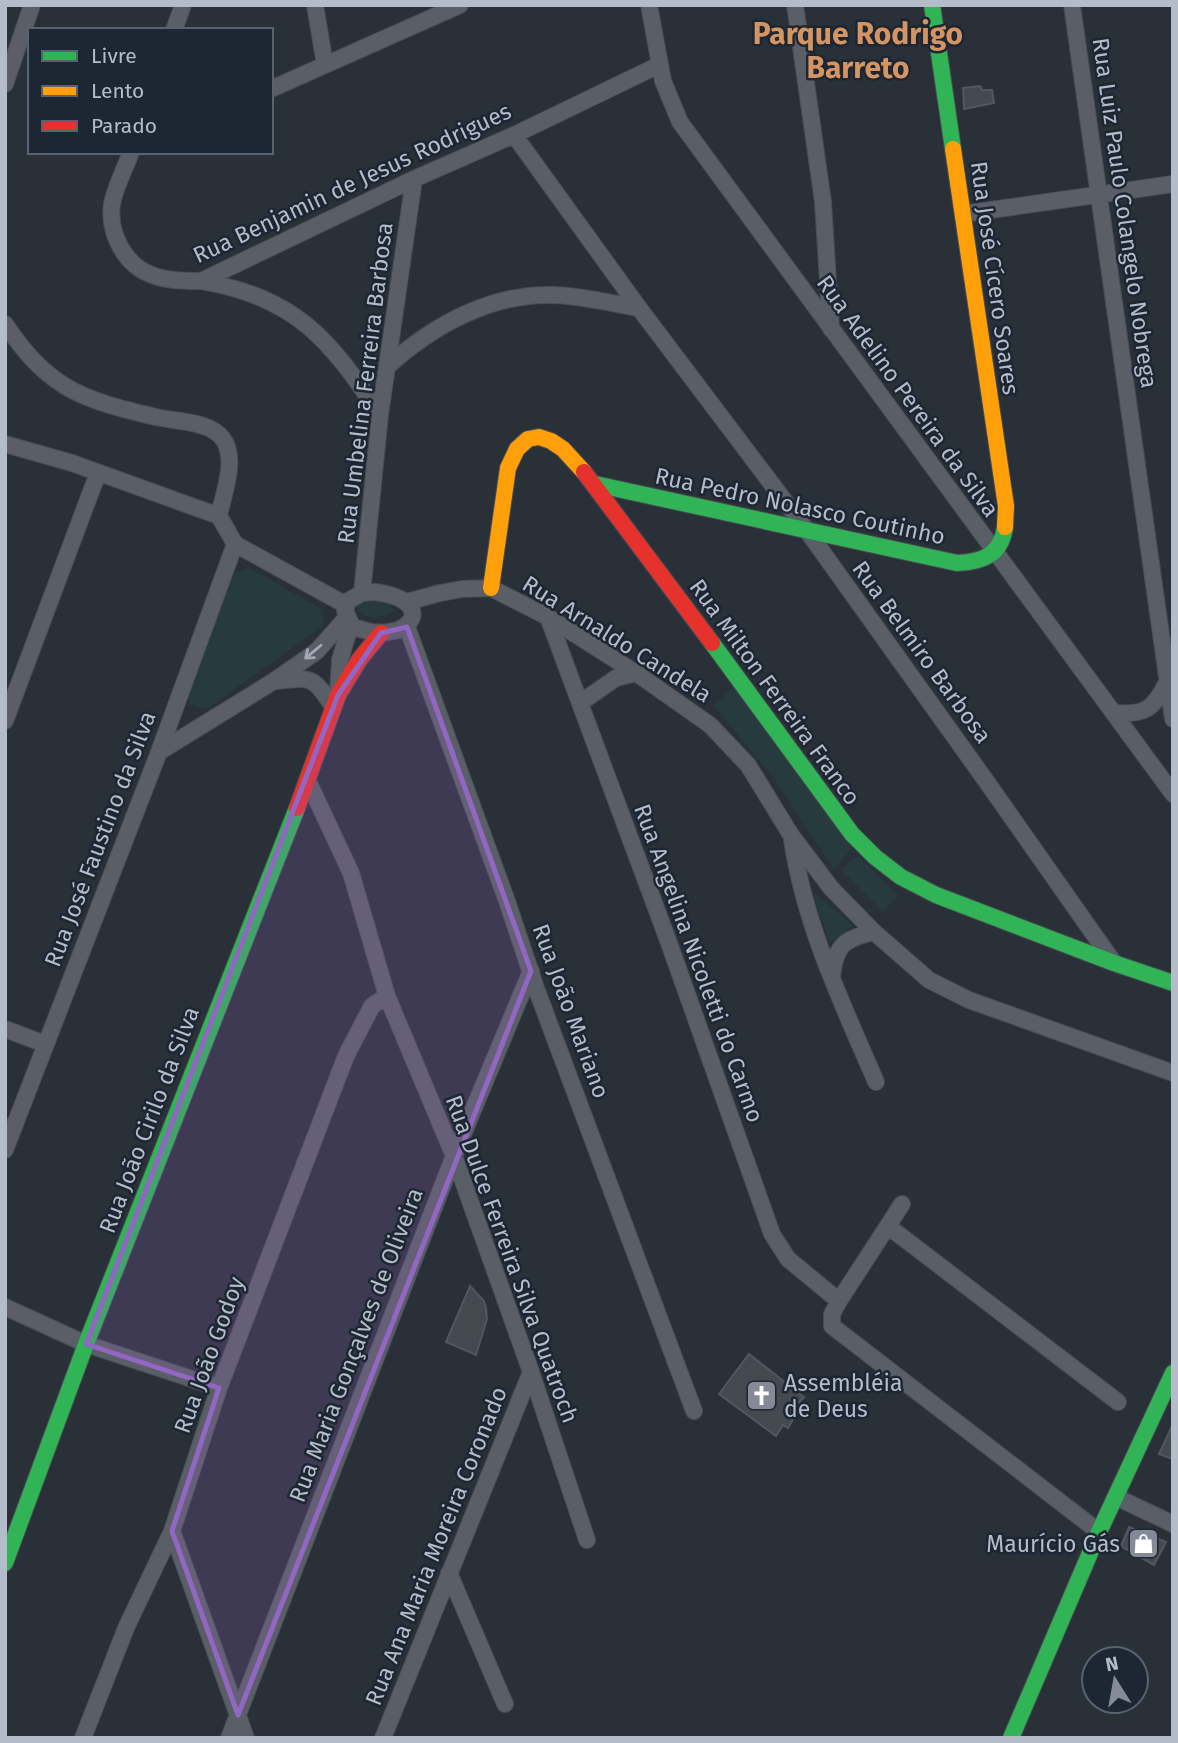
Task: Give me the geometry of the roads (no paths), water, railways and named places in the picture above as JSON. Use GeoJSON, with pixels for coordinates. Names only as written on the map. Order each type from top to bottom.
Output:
{"type":"FeatureCollection","features":[{"type":"Feature","properties":{"kind":"street"},"geometry":{"type":"LineString","coordinates":[[5,84],[12,42],[32,5]]}},
{"type":"Feature","properties":{"kind":"street"},"geometry":{"type":"LineString","coordinates":[[175,28],[183,5]]}},
{"type":"Feature","properties":{"kind":"street"},"geometry":{"type":"LineString","coordinates":[[315,5],[325,65]]}},
{"type":"Feature","properties":{"kind":"street"},"geometry":{"type":"LineString","coordinates":[[273,88],[460,5]]}},
{"type":"Feature","properties":{"kind":"street","name":"Rua Adelino Pereira da Silva"},"geometry":{"type":"LineString","coordinates":[[649,5],[663,81],[680,122],[1173,794]]}},
{"type":"Feature","properties":{"kind":"street"},"geometry":{"type":"LineString","coordinates":[[795,5],[823,202],[831,330]]}},
{"type":"Feature","properties":{"kind":"street","name":"Rua José Cícero Soares"},"geometry":{"type":"LineString","coordinates":[[932,5],[1006,506],[1005,538],[995,554]]}},
{"type":"Feature","properties":{"kind":"street","name":"Rua Luiz Paulo Colangelo Nobrega"},"geometry":{"type":"LineString","coordinates":[[1072,5],[1173,719]]}},
{"type":"Feature","properties":{"kind":"street","name":"Rua Benjamin de Jesus Rodrigues"},"geometry":{"type":"LineString","coordinates":[[130,154],[112,203],[112,224],[118,243],[130,261],[149,274],[174,281],[201,281],[659,65]]}},
{"type":"Feature","properties":{"kind":"street","name":"Rua Belmiro Barbosa"},"geometry":{"type":"LineString","coordinates":[[514,135],[807,533],[1114,963]]}},
{"type":"Feature","properties":{"kind":"street","name":"Rua Umbelina Ferreira Barbosa"},"geometry":{"type":"LineString","coordinates":[[362,593],[380,415],[414,179]]}},
{"type":"Feature","properties":{"kind":"street"},"geometry":{"type":"LineString","coordinates":[[963,214],[1173,184]]}},
{"type":"Feature","properties":{"kind":"street"},"geometry":{"type":"LineString","coordinates":[[201,281],[236,289],[283,307],[321,337],[352,373],[380,415]]}},
{"type":"Feature","properties":{"kind":"street"},"geometry":{"type":"LineString","coordinates":[[388,366],[411,345],[443,325],[471,311],[511,299],[551,295],[639,308]]}},
{"type":"Feature","properties":{"kind":"street"},"geometry":{"type":"LineString","coordinates":[[5,324],[27,355],[44,372],[66,387],[95,400],[157,418],[198,425],[220,435],[226,443],[229,456],[219,516],[235,544],[348,615],[360,629],[393,632],[407,627],[412,622],[413,614],[407,602],[390,594],[362,593],[353,597],[348,615],[317,651],[274,681],[159,752]]}},
{"type":"Feature","properties":{"kind":"street","name":"Rua Milton Ferreira Franco"},"geometry":{"type":"LineString","coordinates":[[491,588],[508,468],[513,454],[529,439],[550,439],[561,446],[595,484],[852,834],[874,857],[901,877],[936,895],[1173,983]]}},
{"type":"Feature","properties":{"kind":"street"},"geometry":{"type":"LineString","coordinates":[[5,444],[98,473],[219,516]]}},
{"type":"Feature","properties":{"kind":"street"},"geometry":{"type":"LineString","coordinates":[[5,721],[98,473]]}},
{"type":"Feature","properties":{"kind":"street","name":"Rua Pedro Nolasco Coutinho"},"geometry":{"type":"LineString","coordinates":[[595,484],[807,533],[957,563],[971,563],[995,554]]}},
{"type":"Feature","properties":{"kind":"street","name":"Rua José Faustino da Silva"},"geometry":{"type":"LineString","coordinates":[[5,1150],[159,752],[235,544]]}},
{"type":"Feature","properties":{"kind":"street","name":"Rua Arnaldo Candela"},"geometry":{"type":"LineString","coordinates":[[407,602],[463,589],[491,588],[548,617],[636,673],[710,725],[748,765],[791,835],[831,888],[874,932],[929,980],[969,1000],[1133,1061],[1173,1073]]}},
{"type":"Feature","properties":{"kind":"street","name":"Rua João Cirilo da Silva"},"geometry":{"type":"LineString","coordinates":[[336,701],[348,615]]}},
{"type":"Feature","properties":{"kind":"street","name":"Rua Angelina Nicoletti do Carmo"},"geometry":{"type":"LineString","coordinates":[[548,617],[669,943],[772,1234],[788,1259],[839,1301]]}},
{"type":"Feature","properties":{"kind":"street","name":"Rua João Mariano"},"geometry":{"type":"LineString","coordinates":[[407,627],[694,1411]]}},
{"type":"Feature","properties":{"kind":"street","name":"Rua João Cirilo da Silva"},"geometry":{"type":"LineString","coordinates":[[5,1563],[86,1344],[308,781],[336,701],[359,660],[382,633]]}},
{"type":"Feature","properties":{"kind":"street"},"geometry":{"type":"LineString","coordinates":[[580,703],[616,678],[636,673]]}},
{"type":"Feature","properties":{"kind":"street"},"geometry":{"type":"LineString","coordinates":[[274,681],[303,678],[318,684],[336,701]]}},
{"type":"Feature","properties":{"kind":"street"},"geometry":{"type":"LineString","coordinates":[[1114,713],[1132,714],[1145,711],[1158,700],[1166,684]]}},
{"type":"Feature","properties":{"kind":"street","name":"Rua Dulce Ferreira Silva Quatroch"},"geometry":{"type":"LineString","coordinates":[[308,781],[351,873],[387,996],[454,1156],[587,1540]]}},
{"type":"Feature","properties":{"kind":"street"},"geometry":{"type":"LineString","coordinates":[[791,835],[807,914],[876,1082]]}},
{"type":"Feature","properties":{"kind":"street"},"geometry":{"type":"LineString","coordinates":[[832,980],[834,958],[838,949],[847,940],[874,932]]}},
{"type":"Feature","properties":{"kind":"street","name":"Rua Maria Gonçalves de Oliveira"},"geometry":{"type":"LineString","coordinates":[[229,1738],[454,1156],[531,971]]}},
{"type":"Feature","properties":{"kind":"street","name":"Rua João Godoy"},"geometry":{"type":"LineString","coordinates":[[83,1738],[126,1629],[172,1531],[219,1388],[346,1056],[372,1006],[387,996]]}},
{"type":"Feature","properties":{"kind":"street"},"geometry":{"type":"LineString","coordinates":[[5,1029],[45,1044]]}},
{"type":"Feature","properties":{"kind":"street"},"geometry":{"type":"LineString","coordinates":[[902,1204],[839,1301],[830,1321],[837,1333],[1098,1532]]}},
{"type":"Feature","properties":{"kind":"street"},"geometry":{"type":"LineString","coordinates":[[889,1227],[1118,1402]]}},
{"type":"Feature","properties":{"kind":"street"},"geometry":{"type":"LineString","coordinates":[[5,1307],[86,1344],[219,1388]]}},
{"type":"Feature","properties":{"kind":"street","name":"Rua Ana Maria Moreira Coronado"},"geometry":{"type":"LineString","coordinates":[[383,1738],[531,1372]]}},
{"type":"Feature","properties":{"kind":"street"},"geometry":{"type":"LineString","coordinates":[[1011,1738],[1098,1532],[1173,1373]]}},
{"type":"Feature","properties":{"kind":"street"},"geometry":{"type":"LineString","coordinates":[[1116,1497],[1173,1524]]}},
{"type":"Feature","properties":{"kind":"street"},"geometry":{"type":"LineString","coordinates":[[172,1531],[246,1738]]}},
{"type":"Feature","properties":{"kind":"street"},"geometry":{"type":"LineString","coordinates":[[449,1573],[505,1704]]}},
{"type":"Feature","properties":{"kind":"place","name":"Assembléia de Deus"},"geometry":{"type":"Point","coordinates":[761,1396]}},
{"type":"Feature","properties":{"kind":"place","name":"Maurício Gás"},"geometry":{"type":"Point","coordinates":[1143,1544]}},
{"type":"Feature","properties":{"kind":"district","name":"Parque Rodrigo Barreto"},"geometry":{"type":"Point","coordinates":[858,51]}}]}
